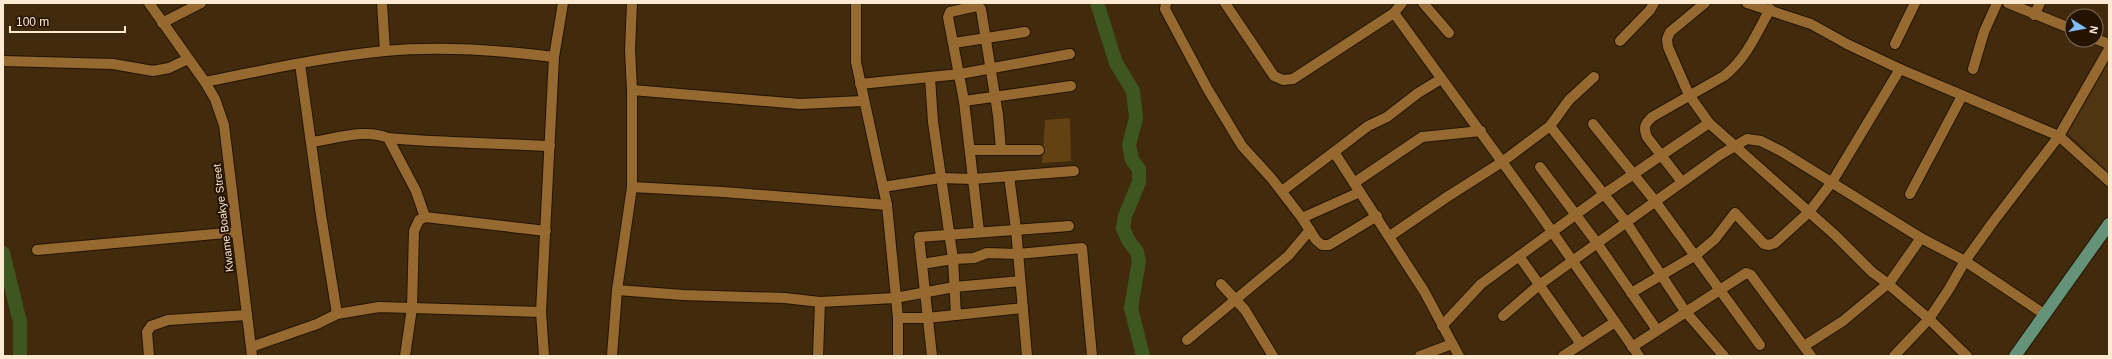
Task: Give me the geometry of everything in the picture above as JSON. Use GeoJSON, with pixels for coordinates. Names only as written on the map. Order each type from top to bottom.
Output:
{"type":"FeatureCollection","features":[{"type":"Feature","properties":{"kind":"main road"},"geometry":{"type":"LineString","coordinates":[[2015,356],[2109,224]]}},
{"type":"Feature","properties":{"kind":"street","name":"Kwame Boakye Street"},"geometry":{"type":"LineString","coordinates":[[149,3],[205,82],[215,99],[224,125],[251,352]]}},
{"type":"Feature","properties":{"kind":"street"},"geometry":{"type":"LineString","coordinates":[[162,22],[201,3]]}},
{"type":"Feature","properties":{"kind":"street"},"geometry":{"type":"LineString","coordinates":[[382,3],[385,51]]}},
{"type":"Feature","properties":{"kind":"street"},"geometry":{"type":"LineString","coordinates":[[544,356],[541,312],[554,57],[563,3]]}},
{"type":"Feature","properties":{"kind":"street"},"geometry":{"type":"LineString","coordinates":[[612,356],[617,290],[632,187],[632,90],[630,50],[632,3]]}},
{"type":"Feature","properties":{"kind":"street"},"geometry":{"type":"LineString","coordinates":[[856,3],[856,62],[863,101],[887,205],[898,318],[898,356]]}},
{"type":"Feature","properties":{"kind":"street"},"geometry":{"type":"LineString","coordinates":[[1166,3],[1165,9],[1227,123],[1242,146],[1282,191],[1316,240],[1322,245],[1329,245],[1377,216]]}},
{"type":"Feature","properties":{"kind":"street"},"geometry":{"type":"LineString","coordinates":[[1225,3],[1274,76],[1283,80],[1293,80],[1394,13],[1402,3]]}},
{"type":"Feature","properties":{"kind":"street"},"geometry":{"type":"LineString","coordinates":[[1423,3],[1449,33]]}},
{"type":"Feature","properties":{"kind":"street"},"geometry":{"type":"LineString","coordinates":[[1620,41],[1650,10],[1654,3]]}},
{"type":"Feature","properties":{"kind":"street"},"geometry":{"type":"LineString","coordinates":[[1704,3],[1670,32],[1667,39],[1668,47],[1689,95],[1709,123],[1734,147],[1809,212],[1872,272],[1929,319],[1967,356]]}},
{"type":"Feature","properties":{"kind":"street"},"geometry":{"type":"LineString","coordinates":[[1747,3],[1811,24],[1847,44],[1900,69],[2059,136],[2109,181]]}},
{"type":"Feature","properties":{"kind":"street"},"geometry":{"type":"LineString","coordinates":[[1895,44],[1915,3]]}},
{"type":"Feature","properties":{"kind":"street"},"geometry":{"type":"LineString","coordinates":[[1973,69],[1984,32],[1997,3]]}},
{"type":"Feature","properties":{"kind":"street"},"geometry":{"type":"LineString","coordinates":[[2008,3],[2064,26]]}},
{"type":"Feature","properties":{"kind":"street"},"geometry":{"type":"LineString","coordinates":[[2034,14],[2040,3]]}},
{"type":"Feature","properties":{"kind":"street"},"geometry":{"type":"LineString","coordinates":[[979,231],[964,101],[948,17],[950,12],[958,9],[980,6],[998,115],[1001,150]]}},
{"type":"Feature","properties":{"kind":"street"},"geometry":{"type":"LineString","coordinates":[[1682,182],[1662,154],[1647,137],[1644,130],[1645,125],[1652,117],[1724,76],[1734,68],[1742,59],[1770,10]]}},
{"type":"Feature","properties":{"kind":"street"},"geometry":{"type":"LineString","coordinates":[[1394,13],[1441,79],[1481,131],[1638,356]]}},
{"type":"Feature","properties":{"kind":"street"},"geometry":{"type":"LineString","coordinates":[[954,43],[1025,32]]}},
{"type":"Feature","properties":{"kind":"street"},"geometry":{"type":"LineString","coordinates":[[205,82],[300,64],[385,51],[449,49],[516,52],[554,57]]}},
{"type":"Feature","properties":{"kind":"street"},"geometry":{"type":"LineString","coordinates":[[1894,356],[1929,319],[1949,290],[1965,261],[2059,136],[2109,49]]}},
{"type":"Feature","properties":{"kind":"street"},"geometry":{"type":"LineString","coordinates":[[860,84],[930,78],[990,70],[1070,54]]}},
{"type":"Feature","properties":{"kind":"street"},"geometry":{"type":"LineString","coordinates":[[3,61],[113,64],[153,71],[168,68],[188,59]]}},
{"type":"Feature","properties":{"kind":"street"},"geometry":{"type":"LineString","coordinates":[[300,64],[337,314]]}},
{"type":"Feature","properties":{"kind":"street"},"geometry":{"type":"LineString","coordinates":[[1632,293],[1696,255],[1715,239],[1735,213],[1764,244],[1769,245],[1776,243],[1809,212],[1832,182],[1900,69]]}},
{"type":"Feature","properties":{"kind":"street"},"geometry":{"type":"LineString","coordinates":[[1390,236],[1502,162],[1550,126],[1569,100],[1594,77]]}},
{"type":"Feature","properties":{"kind":"street"},"geometry":{"type":"LineString","coordinates":[[930,78],[940,178],[953,259],[956,315]]}},
{"type":"Feature","properties":{"kind":"street"},"geometry":{"type":"LineString","coordinates":[[1282,191],[1368,126],[1387,117],[1418,93],[1441,79]]}},
{"type":"Feature","properties":{"kind":"street"},"geometry":{"type":"LineString","coordinates":[[964,101],[1071,86]]}},
{"type":"Feature","properties":{"kind":"street"},"geometry":{"type":"LineString","coordinates":[[632,90],[800,104],[863,101]]}},
{"type":"Feature","properties":{"kind":"street"},"geometry":{"type":"LineString","coordinates":[[1910,194],[1962,96]]}},
{"type":"Feature","properties":{"kind":"street"},"geometry":{"type":"LineString","coordinates":[[1442,326],[1481,284],[1633,173],[1709,123]]}},
{"type":"Feature","properties":{"kind":"street"},"geometry":{"type":"LineString","coordinates":[[1593,124],[1696,255],[1719,290],[1760,345]]}},
{"type":"Feature","properties":{"kind":"street"},"geometry":{"type":"LineString","coordinates":[[1550,126],[1626,222],[1662,274],[1685,311],[1724,356]]}},
{"type":"Feature","properties":{"kind":"street"},"geometry":{"type":"LineString","coordinates":[[1354,183],[1422,137],[1481,131]]}},
{"type":"Feature","properties":{"kind":"street"},"geometry":{"type":"LineString","coordinates":[[311,142],[369,134],[380,134],[388,138],[423,141],[449,140],[550,146]]}},
{"type":"Feature","properties":{"kind":"street"},"geometry":{"type":"LineString","coordinates":[[388,138],[416,191],[425,217]]}},
{"type":"Feature","properties":{"kind":"street"},"geometry":{"type":"LineString","coordinates":[[1503,316],[1539,285],[1572,261],[1682,182],[1747,139],[1761,142],[1781,151],[1921,238],[1965,261],[2044,314]]}},
{"type":"Feature","properties":{"kind":"street"},"geometry":{"type":"LineString","coordinates":[[970,150],[1039,150]]}},
{"type":"Feature","properties":{"kind":"street"},"geometry":{"type":"LineString","coordinates":[[1334,152],[1390,236],[1424,291],[1459,356]]}},
{"type":"Feature","properties":{"kind":"street"},"geometry":{"type":"LineString","coordinates":[[1540,167],[1597,243],[1657,330]]}},
{"type":"Feature","properties":{"kind":"street"},"geometry":{"type":"LineString","coordinates":[[883,187],[940,178],[973,179],[1074,171]]}},
{"type":"Feature","properties":{"kind":"street"},"geometry":{"type":"LineString","coordinates":[[1009,176],[1016,229],[1027,356]]}},
{"type":"Feature","properties":{"kind":"street"},"geometry":{"type":"LineString","coordinates":[[632,187],[723,192],[887,205]]}},
{"type":"Feature","properties":{"kind":"street"},"geometry":{"type":"LineString","coordinates":[[1302,218],[1360,192]]}},
{"type":"Feature","properties":{"kind":"street"},"geometry":{"type":"LineString","coordinates":[[405,356],[412,308],[414,231],[419,220],[425,217],[546,231]]}},
{"type":"Feature","properties":{"kind":"street"},"geometry":{"type":"LineString","coordinates":[[932,356],[919,236],[1068,226]]}},
{"type":"Feature","properties":{"kind":"street"},"geometry":{"type":"LineString","coordinates":[[1187,340],[1237,300],[1288,256],[1310,230]]}},
{"type":"Feature","properties":{"kind":"street"},"geometry":{"type":"LineString","coordinates":[[37,250],[237,232]]}},
{"type":"Feature","properties":{"kind":"street"},"geometry":{"type":"LineString","coordinates":[[1804,346],[1843,321],[1887,283],[1921,238]]}},
{"type":"Feature","properties":{"kind":"street"},"geometry":{"type":"LineString","coordinates":[[922,264],[953,259],[974,258],[996,252],[1018,254],[1080,248],[1084,250],[1092,356]]}},
{"type":"Feature","properties":{"kind":"street"},"geometry":{"type":"LineString","coordinates":[[1519,256],[1581,344]]}},
{"type":"Feature","properties":{"kind":"street"},"geometry":{"type":"LineString","coordinates":[[1632,347],[1742,274],[1749,273],[1811,356]]}},
{"type":"Feature","properties":{"kind":"street"},"geometry":{"type":"LineString","coordinates":[[617,290],[683,295],[785,298],[820,302],[895,298],[954,287],[1020,281]]}},
{"type":"Feature","properties":{"kind":"street"},"geometry":{"type":"LineString","coordinates":[[1221,284],[1237,300],[1259,330],[1273,356]]}},
{"type":"Feature","properties":{"kind":"street"},"geometry":{"type":"LineString","coordinates":[[818,356],[820,302]]}},
{"type":"Feature","properties":{"kind":"street"},"geometry":{"type":"LineString","coordinates":[[251,352],[337,314],[379,307],[541,312]]}},
{"type":"Feature","properties":{"kind":"street"},"geometry":{"type":"LineString","coordinates":[[898,318],[927,318],[1022,308]]}},
{"type":"Feature","properties":{"kind":"street"},"geometry":{"type":"LineString","coordinates":[[149,356],[147,332],[151,326],[168,320],[247,315]]}},
{"type":"Feature","properties":{"kind":"street"},"geometry":{"type":"LineString","coordinates":[[1563,356],[1615,322]]}},
{"type":"Feature","properties":{"kind":"street"},"geometry":{"type":"LineString","coordinates":[[1420,356],[1452,344]]}},
{"type":"Feature","properties":{"kind":"shaded area"},"geometry":{"type":"Polygon","coordinates":[[[2109,61],[2109,173],[2068,133],[2109,61]]]}},
{"type":"Feature","properties":{"kind":"shaded area"},"geometry":{"type":"Polygon","coordinates":[[[1070,118],[1071,161],[1042,163],[1045,120],[1070,118]]]}},
{"type":"Feature","properties":{"kind":"waterway"},"geometry":{"type":"LineString","coordinates":[[1097,3],[1116,63],[1133,91],[1136,118],[1129,145],[1132,160],[1139,169],[1139,182],[1125,216],[1123,228],[1128,240],[1137,252],[1139,261],[1131,308],[1143,356]]}},
{"type":"Feature","properties":{"kind":"waterway"},"geometry":{"type":"LineString","coordinates":[[3,253],[20,322],[20,356]]}}]}
